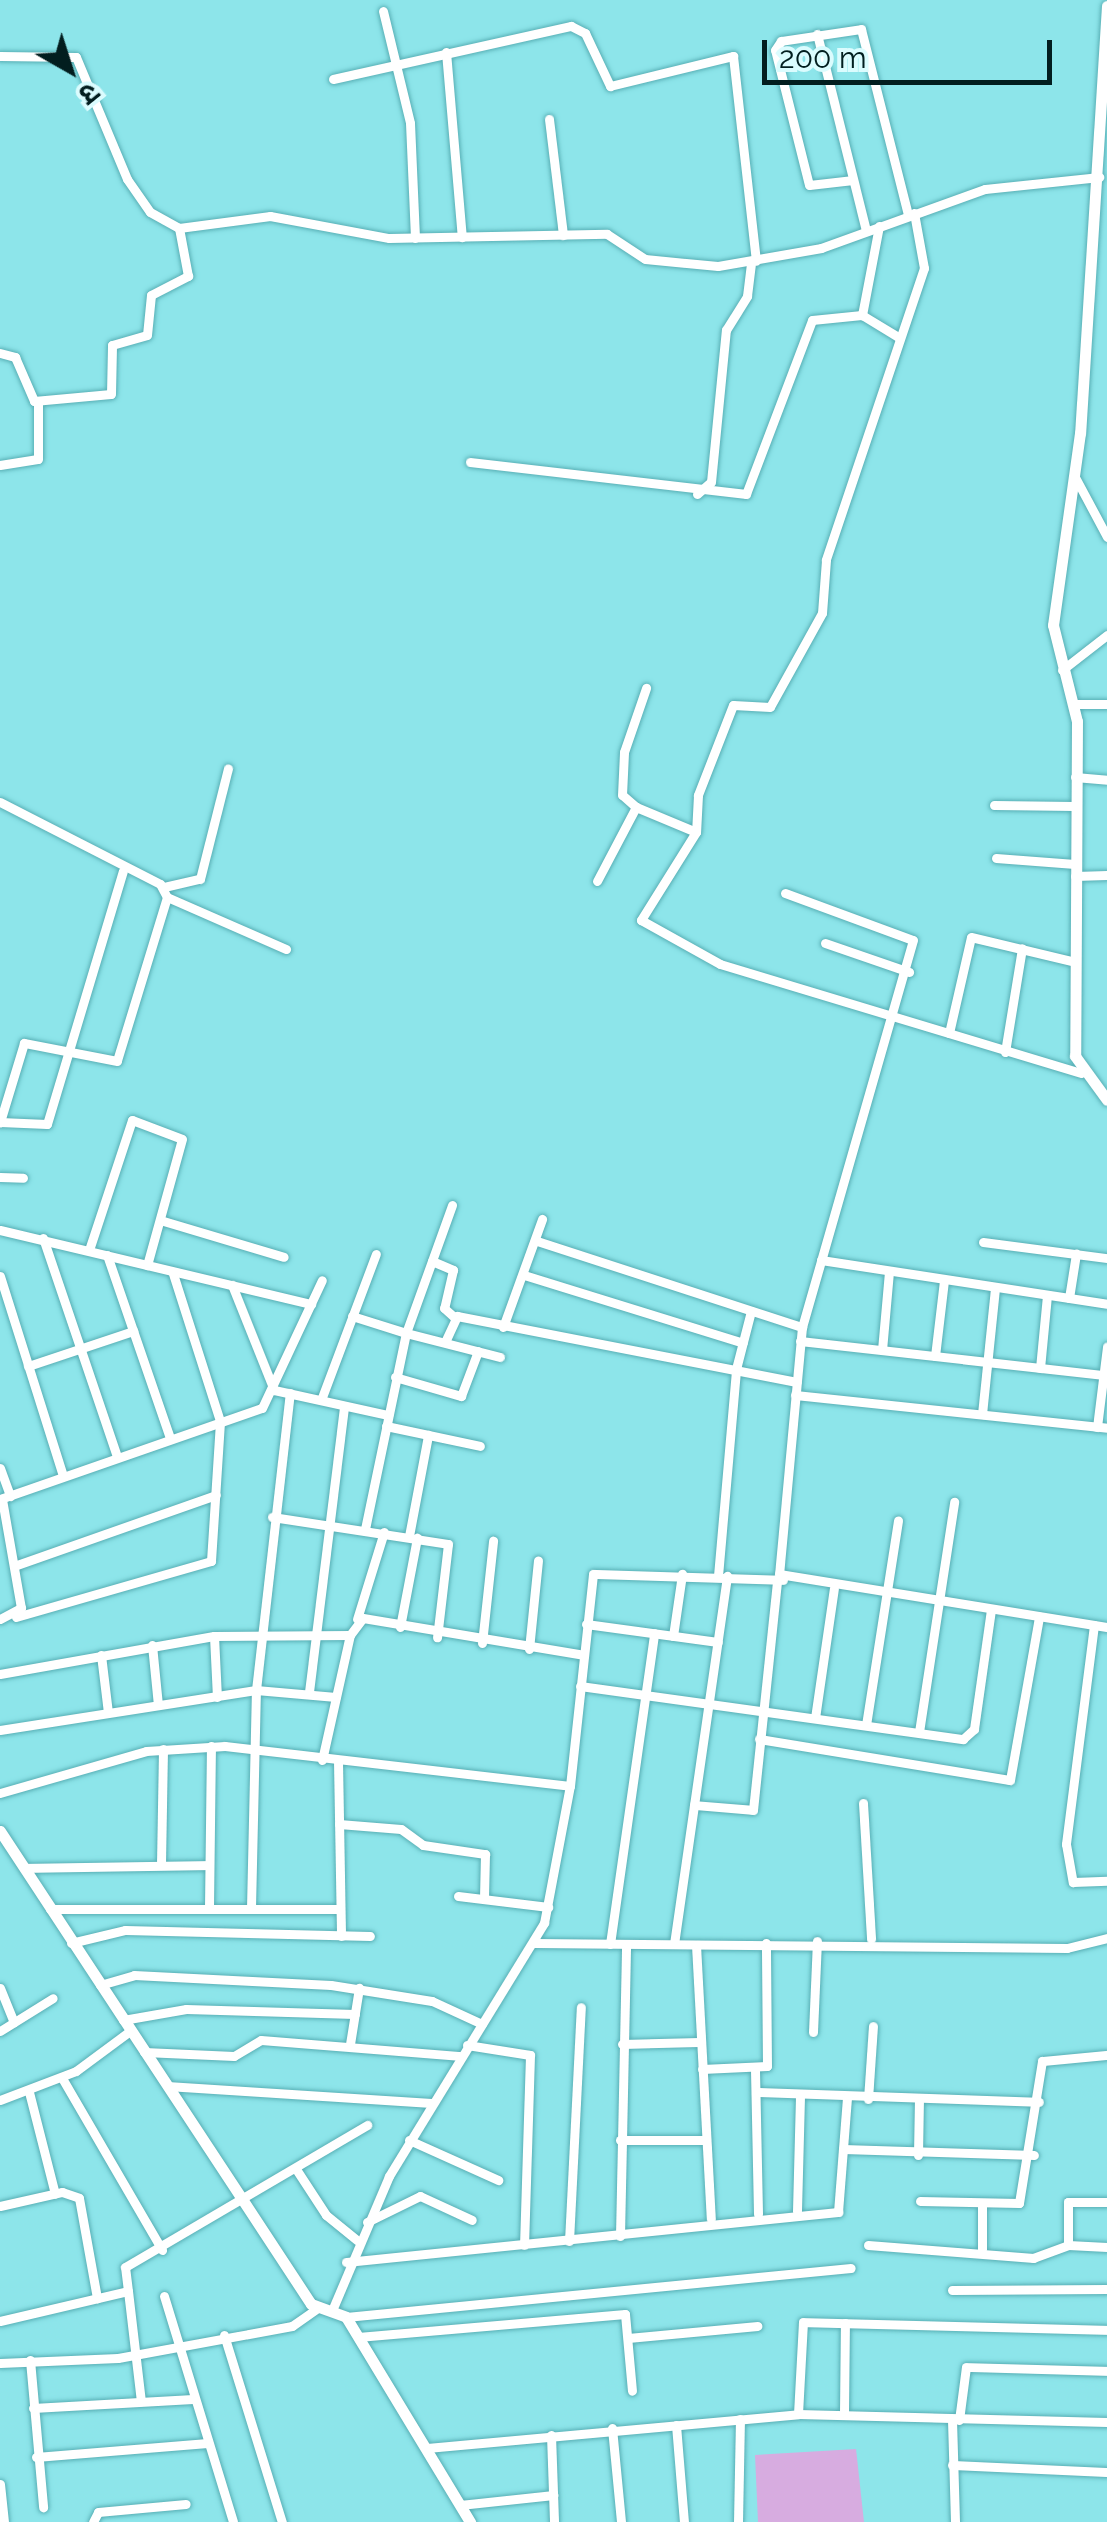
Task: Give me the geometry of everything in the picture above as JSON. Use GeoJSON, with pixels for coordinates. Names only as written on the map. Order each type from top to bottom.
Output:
{"type":"FeatureCollection","features":[{"type":"Feature","properties":{"kind":"street"},"geometry":{"type":"LineString","coordinates":[[1081,1073],[1074,704],[1062,670],[1054,604],[1074,475],[1100,177],[1107,6]]}},
{"type":"Feature","properties":{"kind":"street"},"geometry":{"type":"LineString","coordinates":[[383,11],[410,124],[415,238]]}},
{"type":"Feature","properties":{"kind":"street"},"geometry":{"type":"LineString","coordinates":[[333,79],[396,62],[576,26],[610,86],[733,56],[754,261],[748,294],[726,330],[711,482],[696,495]]}},
{"type":"Feature","properties":{"kind":"street"},"geometry":{"type":"LineString","coordinates":[[853,180],[811,186],[775,50],[817,34],[856,26],[865,35],[925,261],[825,564],[822,613],[770,708],[733,704],[698,794],[696,832],[644,910],[646,926],[720,964],[1081,1073],[1107,1100]]}},
{"type":"Feature","properties":{"kind":"street"},"geometry":{"type":"LineString","coordinates":[[817,34],[866,231]]}},
{"type":"Feature","properties":{"kind":"street"},"geometry":{"type":"LineString","coordinates":[[446,52],[462,237]]}},
{"type":"Feature","properties":{"kind":"street"},"geometry":{"type":"LineString","coordinates":[[0,56],[76,58],[135,192],[180,228],[188,276],[151,295],[147,335],[112,345],[114,391],[38,401],[25,394],[15,357],[0,353]]}},
{"type":"Feature","properties":{"kind":"street"},"geometry":{"type":"LineString","coordinates":[[549,118],[563,235]]}},
{"type":"Feature","properties":{"kind":"street"},"geometry":{"type":"LineString","coordinates":[[180,228],[270,216],[415,238],[614,236],[645,259],[692,266],[754,261],[866,231],[984,189],[1100,177]]}},
{"type":"Feature","properties":{"kind":"street"},"geometry":{"type":"LineString","coordinates":[[862,315],[879,226]]}},
{"type":"Feature","properties":{"kind":"street"},"geometry":{"type":"LineString","coordinates":[[470,462],[696,495],[753,489],[812,320],[862,315],[900,338]]}},
{"type":"Feature","properties":{"kind":"street"},"geometry":{"type":"LineString","coordinates":[[0,465],[38,459],[38,401]]}},
{"type":"Feature","properties":{"kind":"street"},"geometry":{"type":"LineString","coordinates":[[1074,475],[1107,537]]}},
{"type":"Feature","properties":{"kind":"street"},"geometry":{"type":"LineString","coordinates":[[1062,670],[1107,636]]}},
{"type":"Feature","properties":{"kind":"street"},"geometry":{"type":"LineString","coordinates":[[646,688],[624,752],[622,796],[636,807],[696,832]]}},
{"type":"Feature","properties":{"kind":"street"},"geometry":{"type":"LineString","coordinates":[[1074,704],[1107,704]]}},
{"type":"Feature","properties":{"kind":"street"},"geometry":{"type":"LineString","coordinates":[[165,892],[200,879],[228,768]]}},
{"type":"Feature","properties":{"kind":"street"},"geometry":{"type":"LineString","coordinates":[[1076,777],[1107,780]]}},
{"type":"Feature","properties":{"kind":"street"},"geometry":{"type":"LineString","coordinates":[[0,802],[35,813],[123,871],[286,949]]}},
{"type":"Feature","properties":{"kind":"street"},"geometry":{"type":"LineString","coordinates":[[994,805],[1074,806]]}},
{"type":"Feature","properties":{"kind":"street"},"geometry":{"type":"LineString","coordinates":[[597,881],[636,807]]}},
{"type":"Feature","properties":{"kind":"street"},"geometry":{"type":"LineString","coordinates":[[996,858],[1107,875]]}},
{"type":"Feature","properties":{"kind":"street"},"geometry":{"type":"LineString","coordinates":[[123,871],[64,1051],[46,1124],[0,1122],[24,1043],[64,1051],[117,1061],[165,892]]}},
{"type":"Feature","properties":{"kind":"street"},"geometry":{"type":"LineString","coordinates":[[694,1806],[751,1812],[780,1580],[802,1327],[909,972],[908,933],[785,893]]}},
{"type":"Feature","properties":{"kind":"street"},"geometry":{"type":"LineString","coordinates":[[950,1033],[968,938],[1076,962]]}},
{"type":"Feature","properties":{"kind":"street"},"geometry":{"type":"LineString","coordinates":[[825,943],[909,972]]}},
{"type":"Feature","properties":{"kind":"street"},"geometry":{"type":"LineString","coordinates":[[1006,1052],[1022,948]]}},
{"type":"Feature","properties":{"kind":"street"},"geometry":{"type":"LineString","coordinates":[[89,1250],[129,1120],[182,1139],[147,1265]]}},
{"type":"Feature","properties":{"kind":"street"},"geometry":{"type":"LineString","coordinates":[[0,1177],[23,1178]]}},
{"type":"Feature","properties":{"kind":"street"},"geometry":{"type":"LineString","coordinates":[[365,1529],[406,1333],[452,1205]]}},
{"type":"Feature","properties":{"kind":"street"},"geometry":{"type":"LineString","coordinates":[[503,1327],[542,1219]]}},
{"type":"Feature","properties":{"kind":"street"},"geometry":{"type":"LineString","coordinates":[[160,1220],[284,1257]]}},
{"type":"Feature","properties":{"kind":"street"},"geometry":{"type":"LineString","coordinates":[[0,1230],[311,1304]]}},
{"type":"Feature","properties":{"kind":"street"},"geometry":{"type":"LineString","coordinates":[[43,1238],[118,1457]]}},
{"type":"Feature","properties":{"kind":"street"},"geometry":{"type":"LineString","coordinates":[[537,1241],[802,1327]]}},
{"type":"Feature","properties":{"kind":"street"},"geometry":{"type":"LineString","coordinates":[[983,1242],[1107,1258]]}},
{"type":"Feature","properties":{"kind":"street"},"geometry":{"type":"LineString","coordinates":[[321,1400],[376,1254]]}},
{"type":"Feature","properties":{"kind":"street"},"geometry":{"type":"LineString","coordinates":[[1069,1298],[1076,1254]]}},
{"type":"Feature","properties":{"kind":"street"},"geometry":{"type":"LineString","coordinates":[[107,1255],[170,1438]]}},
{"type":"Feature","properties":{"kind":"street"},"geometry":{"type":"LineString","coordinates":[[821,1260],[1107,1304]]}},
{"type":"Feature","properties":{"kind":"street"},"geometry":{"type":"LineString","coordinates":[[432,1261],[453,1270],[444,1311],[454,1317],[796,1382]]}},
{"type":"Feature","properties":{"kind":"street"},"geometry":{"type":"LineString","coordinates":[[0,1619],[208,1565],[220,1421],[172,1270]]}},
{"type":"Feature","properties":{"kind":"street"},"geometry":{"type":"LineString","coordinates":[[882,1350],[889,1272]]}},
{"type":"Feature","properties":{"kind":"street"},"geometry":{"type":"LineString","coordinates":[[524,1276],[743,1344]]}},
{"type":"Feature","properties":{"kind":"street"},"geometry":{"type":"LineString","coordinates":[[4,1498],[262,1408],[274,1390],[322,1280]]}},
{"type":"Feature","properties":{"kind":"street"},"geometry":{"type":"LineString","coordinates":[[935,1356],[944,1281]]}},
{"type":"Feature","properties":{"kind":"street"},"geometry":{"type":"LineString","coordinates":[[1,1283],[64,1476]]}},
{"type":"Feature","properties":{"kind":"street"},"geometry":{"type":"LineString","coordinates":[[232,1285],[274,1390]]}},
{"type":"Feature","properties":{"kind":"street"},"geometry":{"type":"LineString","coordinates":[[982,1414],[995,1288]]}},
{"type":"Feature","properties":{"kind":"street"},"geometry":{"type":"LineString","coordinates":[[1040,1368],[1047,1295]]}},
{"type":"Feature","properties":{"kind":"street"},"geometry":{"type":"LineString","coordinates":[[674,1944],[718,1642],[736,1370],[752,1311]]}},
{"type":"Feature","properties":{"kind":"street"},"geometry":{"type":"LineString","coordinates":[[352,1316],[500,1356]]}},
{"type":"Feature","properties":{"kind":"street"},"geometry":{"type":"LineString","coordinates":[[445,1342],[454,1317]]}},
{"type":"Feature","properties":{"kind":"street"},"geometry":{"type":"LineString","coordinates":[[28,1366],[133,1331]]}},
{"type":"Feature","properties":{"kind":"street"},"geometry":{"type":"LineString","coordinates":[[800,1341],[1104,1375]]}},
{"type":"Feature","properties":{"kind":"street"},"geometry":{"type":"LineString","coordinates":[[795,1395],[1102,1427],[1107,1347]]}},
{"type":"Feature","properties":{"kind":"street"},"geometry":{"type":"LineString","coordinates":[[395,1377],[461,1396],[478,1351]]}},
{"type":"Feature","properties":{"kind":"street"},"geometry":{"type":"LineString","coordinates":[[274,1390],[344,1406],[428,1435],[480,1446]]}},
{"type":"Feature","properties":{"kind":"street"},"geometry":{"type":"LineString","coordinates":[[251,1908],[256,1690],[272,1517],[290,1393]]}},
{"type":"Feature","properties":{"kind":"street"},"geometry":{"type":"LineString","coordinates":[[309,1692],[344,1406]]}},
{"type":"Feature","properties":{"kind":"street"},"geometry":{"type":"LineString","coordinates":[[400,1628],[428,1435]]}},
{"type":"Feature","properties":{"kind":"street"},"geometry":{"type":"LineString","coordinates":[[0,1468],[14,1566],[16,1616]]}},
{"type":"Feature","properties":{"kind":"street"},"geometry":{"type":"LineString","coordinates":[[14,1566],[216,1495]]}},
{"type":"Feature","properties":{"kind":"street"},"geometry":{"type":"LineString","coordinates":[[919,1732],[954,1502]]}},
{"type":"Feature","properties":{"kind":"street"},"geometry":{"type":"LineString","coordinates":[[272,1517],[384,1532],[450,1547],[438,1637]]}},
{"type":"Feature","properties":{"kind":"street"},"geometry":{"type":"LineString","coordinates":[[866,1725],[898,1520]]}},
{"type":"Feature","properties":{"kind":"street"},"geometry":{"type":"LineString","coordinates":[[322,1760],[350,1634],[384,1532]]}},
{"type":"Feature","properties":{"kind":"street"},"geometry":{"type":"LineString","coordinates":[[482,1644],[493,1541]]}},
{"type":"Feature","properties":{"kind":"street"},"geometry":{"type":"LineString","coordinates":[[529,1649],[538,1560]]}},
{"type":"Feature","properties":{"kind":"street"},"geometry":{"type":"LineString","coordinates":[[333,2308],[346,2262],[408,2140],[535,1943],[548,1907],[570,1786],[586,1624],[597,1570],[780,1580],[1107,1627]]}},
{"type":"Feature","properties":{"kind":"street"},"geometry":{"type":"LineString","coordinates":[[673,1636],[682,1574]]}},
{"type":"Feature","properties":{"kind":"street"},"geometry":{"type":"LineString","coordinates":[[815,1718],[834,1588]]}},
{"type":"Feature","properties":{"kind":"street"},"geometry":{"type":"LineString","coordinates":[[580,1686],[919,1732],[973,1734],[991,1609]]}},
{"type":"Feature","properties":{"kind":"street"},"geometry":{"type":"LineString","coordinates":[[760,1739],[1010,1780],[1039,1616]]}},
{"type":"Feature","properties":{"kind":"street"},"geometry":{"type":"LineString","coordinates":[[357,1619],[438,1637],[584,1656]]}},
{"type":"Feature","properties":{"kind":"street"},"geometry":{"type":"LineString","coordinates":[[586,1624],[718,1642]]}},
{"type":"Feature","properties":{"kind":"street"},"geometry":{"type":"LineString","coordinates":[[1094,1625],[1066,1844],[1073,1882],[1107,1881]]}},
{"type":"Feature","properties":{"kind":"street"},"geometry":{"type":"LineString","coordinates":[[0,1674],[214,1636],[264,1632],[350,1634]]}},
{"type":"Feature","properties":{"kind":"street"},"geometry":{"type":"LineString","coordinates":[[610,1944],[654,1633]]}},
{"type":"Feature","properties":{"kind":"street"},"geometry":{"type":"LineString","coordinates":[[214,1636],[216,1696]]}},
{"type":"Feature","properties":{"kind":"street"},"geometry":{"type":"LineString","coordinates":[[152,1645],[158,1705]]}},
{"type":"Feature","properties":{"kind":"street"},"geometry":{"type":"LineString","coordinates":[[101,1655],[108,1713]]}},
{"type":"Feature","properties":{"kind":"street"},"geometry":{"type":"LineString","coordinates":[[0,1729],[256,1690],[336,1697]]}},
{"type":"Feature","properties":{"kind":"street"},"geometry":{"type":"LineString","coordinates":[[0,1793],[163,1749],[211,1746],[570,1786]]}},
{"type":"Feature","properties":{"kind":"street"},"geometry":{"type":"LineString","coordinates":[[209,1907],[211,1746]]}},
{"type":"Feature","properties":{"kind":"street"},"geometry":{"type":"LineString","coordinates":[[161,1864],[163,1749]]}},
{"type":"Feature","properties":{"kind":"street"},"geometry":{"type":"LineString","coordinates":[[338,1761],[341,1936]]}},
{"type":"Feature","properties":{"kind":"street"},"geometry":{"type":"LineString","coordinates":[[863,1803],[870,1940]]}},
{"type":"Feature","properties":{"kind":"street"},"geometry":{"type":"LineString","coordinates":[[339,1824],[401,1829],[422,1845],[484,1854],[484,1899]]}},
{"type":"Feature","properties":{"kind":"street"},"geometry":{"type":"LineString","coordinates":[[0,1831],[316,2309]]}},
{"type":"Feature","properties":{"kind":"street"},"geometry":{"type":"LineString","coordinates":[[24,1868],[209,1864]]}},
{"type":"Feature","properties":{"kind":"street"},"geometry":{"type":"LineString","coordinates":[[458,1896],[548,1907]]}},
{"type":"Feature","properties":{"kind":"street"},"geometry":{"type":"LineString","coordinates":[[50,1909],[340,1909]]}},
{"type":"Feature","properties":{"kind":"street"},"geometry":{"type":"LineString","coordinates":[[71,1943],[102,1930],[370,1936]]}},
{"type":"Feature","properties":{"kind":"street"},"geometry":{"type":"LineString","coordinates":[[535,1943],[696,1945],[870,1940],[1067,1948],[1107,1938]]}},
{"type":"Feature","properties":{"kind":"street"},"geometry":{"type":"LineString","coordinates":[[813,2032],[817,1941]]}},
{"type":"Feature","properties":{"kind":"street"},"geometry":{"type":"LineString","coordinates":[[702,2069],[754,2070],[768,2060],[766,1942]]}},
{"type":"Feature","properties":{"kind":"street"},"geometry":{"type":"LineString","coordinates":[[620,2236],[626,1944]]}},
{"type":"Feature","properties":{"kind":"street"},"geometry":{"type":"LineString","coordinates":[[696,1945],[710,2219]]}},
{"type":"Feature","properties":{"kind":"street"},"geometry":{"type":"LineString","coordinates":[[100,1985],[134,1975],[358,1988],[432,2000],[482,2024]]}},
{"type":"Feature","properties":{"kind":"street"},"geometry":{"type":"LineString","coordinates":[[0,1988],[14,2022]]}},
{"type":"Feature","properties":{"kind":"street"},"geometry":{"type":"LineString","coordinates":[[350,2044],[358,1988]]}},
{"type":"Feature","properties":{"kind":"street"},"geometry":{"type":"LineString","coordinates":[[0,2030],[53,1998]]}},
{"type":"Feature","properties":{"kind":"street"},"geometry":{"type":"LineString","coordinates":[[569,2241],[581,2007]]}},
{"type":"Feature","properties":{"kind":"street"},"geometry":{"type":"LineString","coordinates":[[0,2084],[2,2099],[29,2092],[62,2078],[127,2025],[186,2009],[355,2014]]}},
{"type":"Feature","properties":{"kind":"street"},"geometry":{"type":"LineString","coordinates":[[868,2098],[873,2026]]}},
{"type":"Feature","properties":{"kind":"street"},"geometry":{"type":"LineString","coordinates":[[144,2052],[234,2056],[260,2040],[350,2044],[461,2056]]}},
{"type":"Feature","properties":{"kind":"street"},"geometry":{"type":"LineString","coordinates":[[622,2044],[699,2042]]}},
{"type":"Feature","properties":{"kind":"street"},"geometry":{"type":"LineString","coordinates":[[467,2045],[530,2054],[524,2245]]}},
{"type":"Feature","properties":{"kind":"street"},"geometry":{"type":"LineString","coordinates":[[920,2202],[1022,2201],[1034,2154],[1045,2058],[1107,2055]]}},
{"type":"Feature","properties":{"kind":"street"},"geometry":{"type":"LineString","coordinates":[[754,2070],[758,2214]]}},
{"type":"Feature","properties":{"kind":"street"},"geometry":{"type":"LineString","coordinates":[[62,2078],[162,2250]]}},
{"type":"Feature","properties":{"kind":"street"},"geometry":{"type":"LineString","coordinates":[[167,2086],[431,2103]]}},
{"type":"Feature","properties":{"kind":"street"},"geometry":{"type":"LineString","coordinates":[[29,2092],[55,2194]]}},
{"type":"Feature","properties":{"kind":"street"},"geometry":{"type":"LineString","coordinates":[[756,2092],[1039,2102]]}},
{"type":"Feature","properties":{"kind":"street"},"geometry":{"type":"LineString","coordinates":[[797,2211],[800,2095]]}},
{"type":"Feature","properties":{"kind":"street"},"geometry":{"type":"LineString","coordinates":[[346,2262],[620,2236],[758,2214],[842,2211],[847,2098]]}},
{"type":"Feature","properties":{"kind":"street"},"geometry":{"type":"LineString","coordinates":[[918,2155],[919,2100]]}},
{"type":"Feature","properties":{"kind":"street"},"geometry":{"type":"LineString","coordinates":[[141,2401],[125,2267],[162,2250],[366,2125]]}},
{"type":"Feature","properties":{"kind":"street"},"geometry":{"type":"LineString","coordinates":[[408,2140],[498,2180]]}},
{"type":"Feature","properties":{"kind":"street"},"geometry":{"type":"LineString","coordinates":[[620,2140],[703,2140]]}},
{"type":"Feature","properties":{"kind":"street"},"geometry":{"type":"LineString","coordinates":[[843,2149],[918,2155],[1034,2154]]}},
{"type":"Feature","properties":{"kind":"street"},"geometry":{"type":"LineString","coordinates":[[296,2168],[326,2215],[358,2240]]}},
{"type":"Feature","properties":{"kind":"street"},"geometry":{"type":"LineString","coordinates":[[0,2206],[55,2194],[82,2203],[97,2298]]}},
{"type":"Feature","properties":{"kind":"street"},"geometry":{"type":"LineString","coordinates":[[367,2222],[420,2196],[472,2220]]}},
{"type":"Feature","properties":{"kind":"street"},"geometry":{"type":"LineString","coordinates":[[1068,2245],[1068,2202],[1107,2202]]}},
{"type":"Feature","properties":{"kind":"street"},"geometry":{"type":"LineString","coordinates":[[982,2203],[982,2249]]}},
{"type":"Feature","properties":{"kind":"street"},"geometry":{"type":"LineString","coordinates":[[868,2245],[982,2249],[1038,2258],[1068,2245],[1107,2247]]}},
{"type":"Feature","properties":{"kind":"street"},"geometry":{"type":"LineString","coordinates":[[346,2317],[851,2268]]}},
{"type":"Feature","properties":{"kind":"street"},"geometry":{"type":"LineString","coordinates":[[952,2290],[1107,2289]]}},
{"type":"Feature","properties":{"kind":"street"},"geometry":{"type":"LineString","coordinates":[[0,2321],[128,2290]]}},
{"type":"Feature","properties":{"kind":"street"},"geometry":{"type":"LineString","coordinates":[[164,2296],[234,2522]]}},
{"type":"Feature","properties":{"kind":"street"},"geometry":{"type":"LineString","coordinates":[[0,2363],[118,2358],[137,2348],[175,2341],[292,2326],[316,2309],[333,2308],[346,2317],[470,2522]]}},
{"type":"Feature","properties":{"kind":"street"},"geometry":{"type":"LineString","coordinates":[[358,2337],[624,2314],[632,2391]]}},
{"type":"Feature","properties":{"kind":"street"},"geometry":{"type":"LineString","coordinates":[[844,2323],[844,2413]]}},
{"type":"Feature","properties":{"kind":"street"},"geometry":{"type":"LineString","coordinates":[[798,2414],[799,2326],[844,2323],[1107,2330]]}},
{"type":"Feature","properties":{"kind":"street"},"geometry":{"type":"LineString","coordinates":[[628,2338],[758,2326]]}},
{"type":"Feature","properties":{"kind":"street"},"geometry":{"type":"LineString","coordinates":[[224,2336],[282,2522]]}},
{"type":"Feature","properties":{"kind":"street"},"geometry":{"type":"LineString","coordinates":[[30,2360],[43,2507]]}},
{"type":"Feature","properties":{"kind":"street"},"geometry":{"type":"LineString","coordinates":[[956,2522],[952,2465],[966,2367],[1107,2371]]}},
{"type":"Feature","properties":{"kind":"street"},"geometry":{"type":"LineString","coordinates":[[33,2408],[193,2399]]}},
{"type":"Feature","properties":{"kind":"street"},"geometry":{"type":"LineString","coordinates":[[427,2448],[612,2428],[798,2414],[1107,2422]]}},
{"type":"Feature","properties":{"kind":"street"},"geometry":{"type":"LineString","coordinates":[[738,2522],[740,2419]]}},
{"type":"Feature","properties":{"kind":"street"},"geometry":{"type":"LineString","coordinates":[[676,2426],[684,2522]]}},
{"type":"Feature","properties":{"kind":"street"},"geometry":{"type":"LineString","coordinates":[[612,2428],[621,2522]]}},
{"type":"Feature","properties":{"kind":"street"},"geometry":{"type":"LineString","coordinates":[[551,2434],[554,2522]]}},
{"type":"Feature","properties":{"kind":"street"},"geometry":{"type":"LineString","coordinates":[[36,2457],[207,2443]]}},
{"type":"Feature","properties":{"kind":"street"},"geometry":{"type":"LineString","coordinates":[[952,2465],[1107,2472]]}},
{"type":"Feature","properties":{"kind":"street"},"geometry":{"type":"LineString","coordinates":[[0,2484],[4,2522]]}},
{"type":"Feature","properties":{"kind":"street"},"geometry":{"type":"LineString","coordinates":[[460,2505],[553,2495]]}},
{"type":"Feature","properties":{"kind":"street"},"geometry":{"type":"LineString","coordinates":[[93,2522],[100,2512],[186,2504]]}},
{"type":"Feature","properties":{"kind":"shaded area"},"geometry":{"type":"Polygon","coordinates":[[[856,2449],[864,2522],[758,2522],[755,2455],[856,2449]]]}}]}
